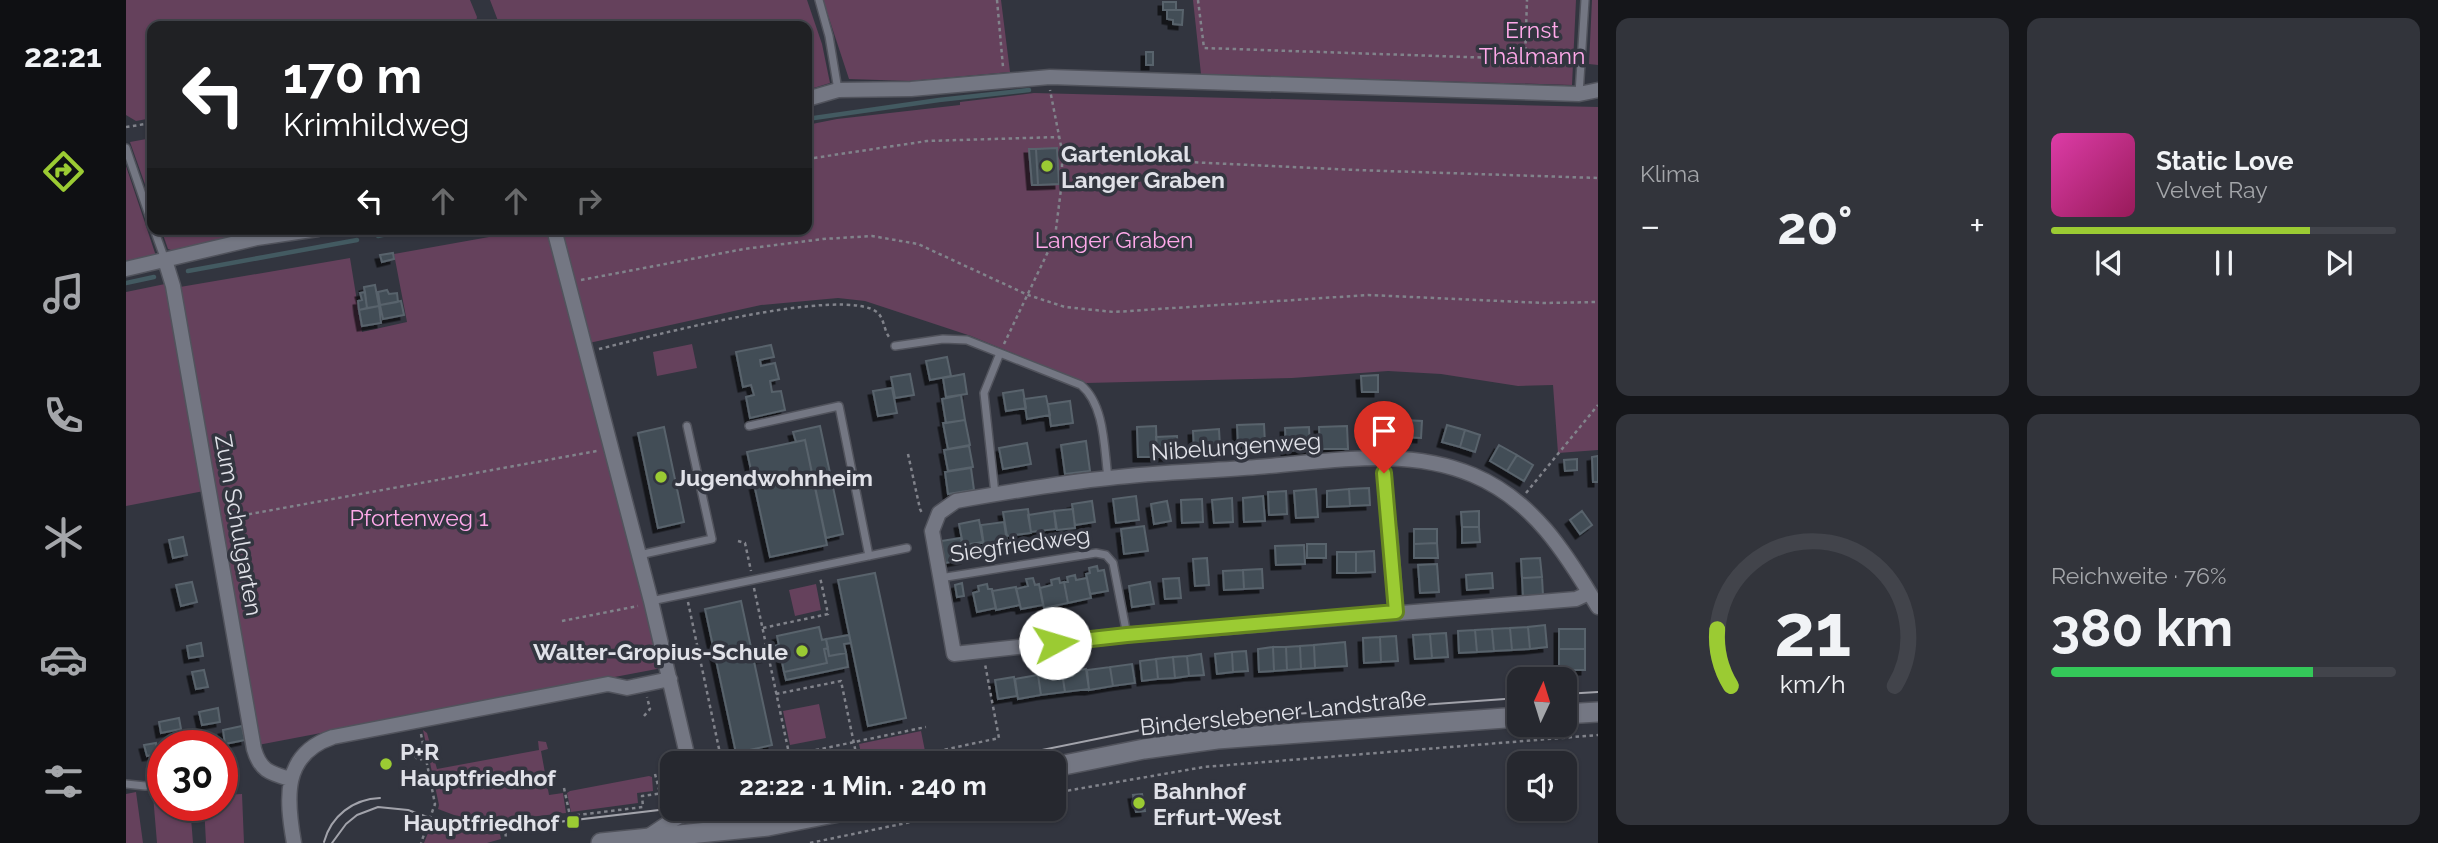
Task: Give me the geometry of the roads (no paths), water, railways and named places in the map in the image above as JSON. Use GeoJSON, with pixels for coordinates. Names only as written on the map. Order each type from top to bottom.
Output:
{"type":"FeatureCollection","features":[{"type":"Feature","properties":{"kind":"main road"},"geometry":{"type":"LineString","coordinates":[[1577,713],[1598,712]]}},
{"type":"Feature","properties":{"kind":"main road","name":"Binderslebener Landstraße"},"geometry":{"type":"LineString","coordinates":[[1066,765],[1217,738],[1507,718]]}},
{"type":"Feature","properties":{"kind":"main road"},"geometry":{"type":"LineString","coordinates":[[601,843],[713,838],[793,821]]}},
{"type":"Feature","properties":{"kind":"street"},"geometry":{"type":"LineString","coordinates":[[812,98],[838,90],[911,89],[1050,77],[1579,93],[1598,90]]}},
{"type":"Feature","properties":{"kind":"street"},"geometry":{"type":"LineString","coordinates":[[126,269],[277,235]]}},
{"type":"Feature","properties":{"kind":"street"},"geometry":{"type":"LineString","coordinates":[[556,235],[651,602],[686,751]]}},
{"type":"Feature","properties":{"kind":"street","name":"Zum Schulgarten"},"geometry":{"type":"LineString","coordinates":[[165,260],[173,286],[257,761],[264,769],[290,779]]}},
{"type":"Feature","properties":{"kind":"street","name":"Nibelungenweg"},"geometry":{"type":"LineString","coordinates":[[939,578],[932,538],[934,523],[939,513],[956,501],[1108,478],[1398,458],[1429,461],[1473,474],[1519,501],[1552,536],[1598,607]]}},
{"type":"Feature","properties":{"kind":"street"},"geometry":{"type":"LineString","coordinates":[[1390,531],[1396,612]]}},
{"type":"Feature","properties":{"kind":"street","name":"Siegfriedweg"},"geometry":{"type":"LineString","coordinates":[[939,578],[954,654],[1127,635],[1576,599],[1589,593]]}},
{"type":"Feature","properties":{"kind":"street"},"geometry":{"type":"LineString","coordinates":[[294,843],[290,779],[308,749],[320,741],[608,684],[627,688],[670,679]]}},
{"type":"Feature","properties":{"kind":"street"},"geometry":{"type":"LineString","coordinates":[[750,821],[768,826]]}},
{"type":"Feature","properties":{"kind":"lane"},"geometry":{"type":"LineString","coordinates":[[819,0],[829,36],[838,90]]}},
{"type":"Feature","properties":{"kind":"lane"},"geometry":{"type":"LineString","coordinates":[[1579,93],[1585,0]]}},
{"type":"Feature","properties":{"kind":"lane"},"geometry":{"type":"LineString","coordinates":[[126,148],[147,209]]}},
{"type":"Feature","properties":{"kind":"lane"},"geometry":{"type":"LineString","coordinates":[[156,235],[165,260]]}},
{"type":"Feature","properties":{"kind":"lane"},"geometry":{"type":"LineString","coordinates":[[895,346],[943,339],[967,340],[1081,385],[1091,394],[1097,408],[1108,478]]}},
{"type":"Feature","properties":{"kind":"lane"},"geometry":{"type":"LineString","coordinates":[[995,494],[984,393],[1000,353]]}},
{"type":"Feature","properties":{"kind":"lane"},"geometry":{"type":"LineString","coordinates":[[749,426],[838,406],[869,556]]}},
{"type":"Feature","properties":{"kind":"lane"},"geometry":{"type":"LineString","coordinates":[[639,555],[712,539],[687,426]]}},
{"type":"Feature","properties":{"kind":"lane"},"geometry":{"type":"LineString","coordinates":[[1384,473],[1390,531]]}},
{"type":"Feature","properties":{"kind":"lane"},"geometry":{"type":"LineString","coordinates":[[651,602],[908,548]]}},
{"type":"Feature","properties":{"kind":"lane","name":"Siegfriedweg"},"geometry":{"type":"LineString","coordinates":[[939,578],[1096,553],[1106,555],[1113,563],[1127,635]]}},
{"type":"Feature","properties":{"kind":"lane"},"geometry":{"type":"LineString","coordinates":[[126,784],[147,786]]}},
{"type":"Feature","properties":{"kind":"lane"},"geometry":{"type":"LineString","coordinates":[[639,841],[665,821]]}},
{"type":"Feature","properties":{"kind":"lane"},"geometry":{"type":"LineString","coordinates":[[639,841],[679,821]]}},
{"type":"Feature","properties":{"kind":"waterway"},"geometry":{"type":"LineString","coordinates":[[812,118],[1029,90]]}},
{"type":"Feature","properties":{"kind":"waterway"},"geometry":{"type":"LineString","coordinates":[[378,236],[382,235]]}},
{"type":"Feature","properties":{"kind":"waterway"},"geometry":{"type":"LineString","coordinates":[[188,271],[357,240]]}},
{"type":"Feature","properties":{"kind":"waterway"},"geometry":{"type":"LineString","coordinates":[[126,283],[154,277]]}},
{"type":"Feature","properties":{"kind":"tram line"},"geometry":{"type":"LineString","coordinates":[[1577,693],[1598,692]]}},
{"type":"Feature","properties":{"kind":"tram line"},"geometry":{"type":"LineString","coordinates":[[1037,751],[1198,721],[1507,699]]}},
{"type":"Feature","properties":{"kind":"tram line"},"geometry":{"type":"LineString","coordinates":[[324,842],[332,824],[344,811],[361,802],[380,798]]}},
{"type":"Feature","properties":{"kind":"tram line"},"geometry":{"type":"LineString","coordinates":[[332,843],[346,824],[357,815],[378,807],[408,810],[455,827],[490,830],[660,810]]}},
{"type":"Feature","properties":{"kind":"place","name":"Gartenlokal Langer Graben"},"geometry":{"type":"Point","coordinates":[1047,166]}},
{"type":"Feature","properties":{"kind":"place","name":"Jugendwohnheim"},"geometry":{"type":"Point","coordinates":[661,477]}},
{"type":"Feature","properties":{"kind":"place","name":"Walter-Gropius-Schule"},"geometry":{"type":"Point","coordinates":[802,651]}},
{"type":"Feature","properties":{"kind":"place","name":"P+R Hauptfriedhof"},"geometry":{"type":"Point","coordinates":[386,764]}},
{"type":"Feature","properties":{"kind":"place","name":"Bahnhof Erfurt-West"},"geometry":{"type":"Point","coordinates":[1139,803]}},
{"type":"Feature","properties":{"kind":"place","name":"Hauptfriedhof"},"geometry":{"type":"Point","coordinates":[573,822]}},
{"type":"Feature","properties":{"kind":"park label","name":"Ernst Thälmann"},"geometry":{"type":"Point","coordinates":[1532,42]}},
{"type":"Feature","properties":{"kind":"park label","name":"Langer Graben"},"geometry":{"type":"Point","coordinates":[1114,239]}},
{"type":"Feature","properties":{"kind":"park label","name":"Pfortenweg 1"},"geometry":{"type":"Point","coordinates":[419,517]}}]}
